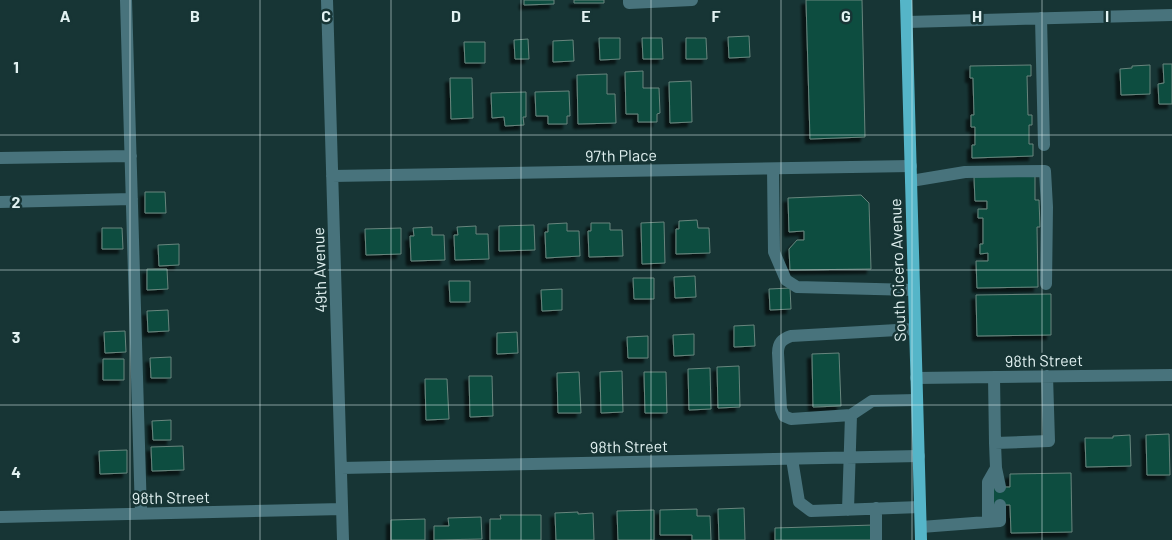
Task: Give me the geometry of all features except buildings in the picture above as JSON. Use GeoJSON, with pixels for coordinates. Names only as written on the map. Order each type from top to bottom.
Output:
{"type":"FeatureCollection","features":[{"type":"Feature","properties":{"kind":"main road","name":"South Cicero Avenue"},"geometry":{"type":"LineString","coordinates":[[906,0],[921,540]]}},
{"type":"Feature","properties":{"kind":"street"},"geometry":{"type":"LineString","coordinates":[[126,0],[141,514]]}},
{"type":"Feature","properties":{"kind":"street","name":"49th Avenue"},"geometry":{"type":"LineString","coordinates":[[327,0],[343,540]]}},
{"type":"Feature","properties":{"kind":"street"},"geometry":{"type":"LineString","coordinates":[[629,2],[692,0]]}},
{"type":"Feature","properties":{"kind":"street"},"geometry":{"type":"LineString","coordinates":[[907,22],[1172,15]]}},
{"type":"Feature","properties":{"kind":"street"},"geometry":{"type":"LineString","coordinates":[[1042,18],[1044,146]]}},
{"type":"Feature","properties":{"kind":"street"},"geometry":{"type":"LineString","coordinates":[[0,158],[131,156]]}},
{"type":"Feature","properties":{"kind":"street","name":"97th Place"},"geometry":{"type":"LineString","coordinates":[[332,176],[911,166]]}},
{"type":"Feature","properties":{"kind":"street"},"geometry":{"type":"LineString","coordinates":[[773,169],[774,252],[786,280],[797,288],[914,290]]}},
{"type":"Feature","properties":{"kind":"street"},"geometry":{"type":"LineString","coordinates":[[911,182],[965,172],[1045,171],[1047,207],[1046,284]]}},
{"type":"Feature","properties":{"kind":"street"},"geometry":{"type":"LineString","coordinates":[[0,202],[132,199]]}},
{"type":"Feature","properties":{"kind":"street"},"geometry":{"type":"LineString","coordinates":[[915,330],[791,336],[784,338],[778,344],[781,409],[784,416],[790,419],[851,415],[872,402],[917,400]]}},
{"type":"Feature","properties":{"kind":"street","name":"98th Street"},"geometry":{"type":"LineString","coordinates":[[916,378],[1172,375]]}},
{"type":"Feature","properties":{"kind":"street"},"geometry":{"type":"LineString","coordinates":[[995,442],[1049,441],[1047,376]]}},
{"type":"Feature","properties":{"kind":"street"},"geometry":{"type":"LineString","coordinates":[[994,377],[996,468],[1000,487]]}},
{"type":"Feature","properties":{"kind":"street"},"geometry":{"type":"LineString","coordinates":[[848,510],[851,415]]}},
{"type":"Feature","properties":{"kind":"street","name":"98th Street"},"geometry":{"type":"LineString","coordinates":[[341,468],[919,456]]}},
{"type":"Feature","properties":{"kind":"street"},"geometry":{"type":"LineString","coordinates":[[792,459],[799,502],[810,511],[920,507]]}},
{"type":"Feature","properties":{"kind":"street"},"geometry":{"type":"LineString","coordinates":[[988,522],[988,482],[996,468]]}},
{"type":"Feature","properties":{"kind":"street"},"geometry":{"type":"LineString","coordinates":[[921,527],[1000,520],[1000,505]]}},
{"type":"Feature","properties":{"kind":"street"},"geometry":{"type":"LineString","coordinates":[[876,508],[876,540]]}},
{"type":"Feature","properties":{"kind":"street","name":"98th Street"},"geometry":{"type":"LineString","coordinates":[[0,517],[342,509]]}}]}
